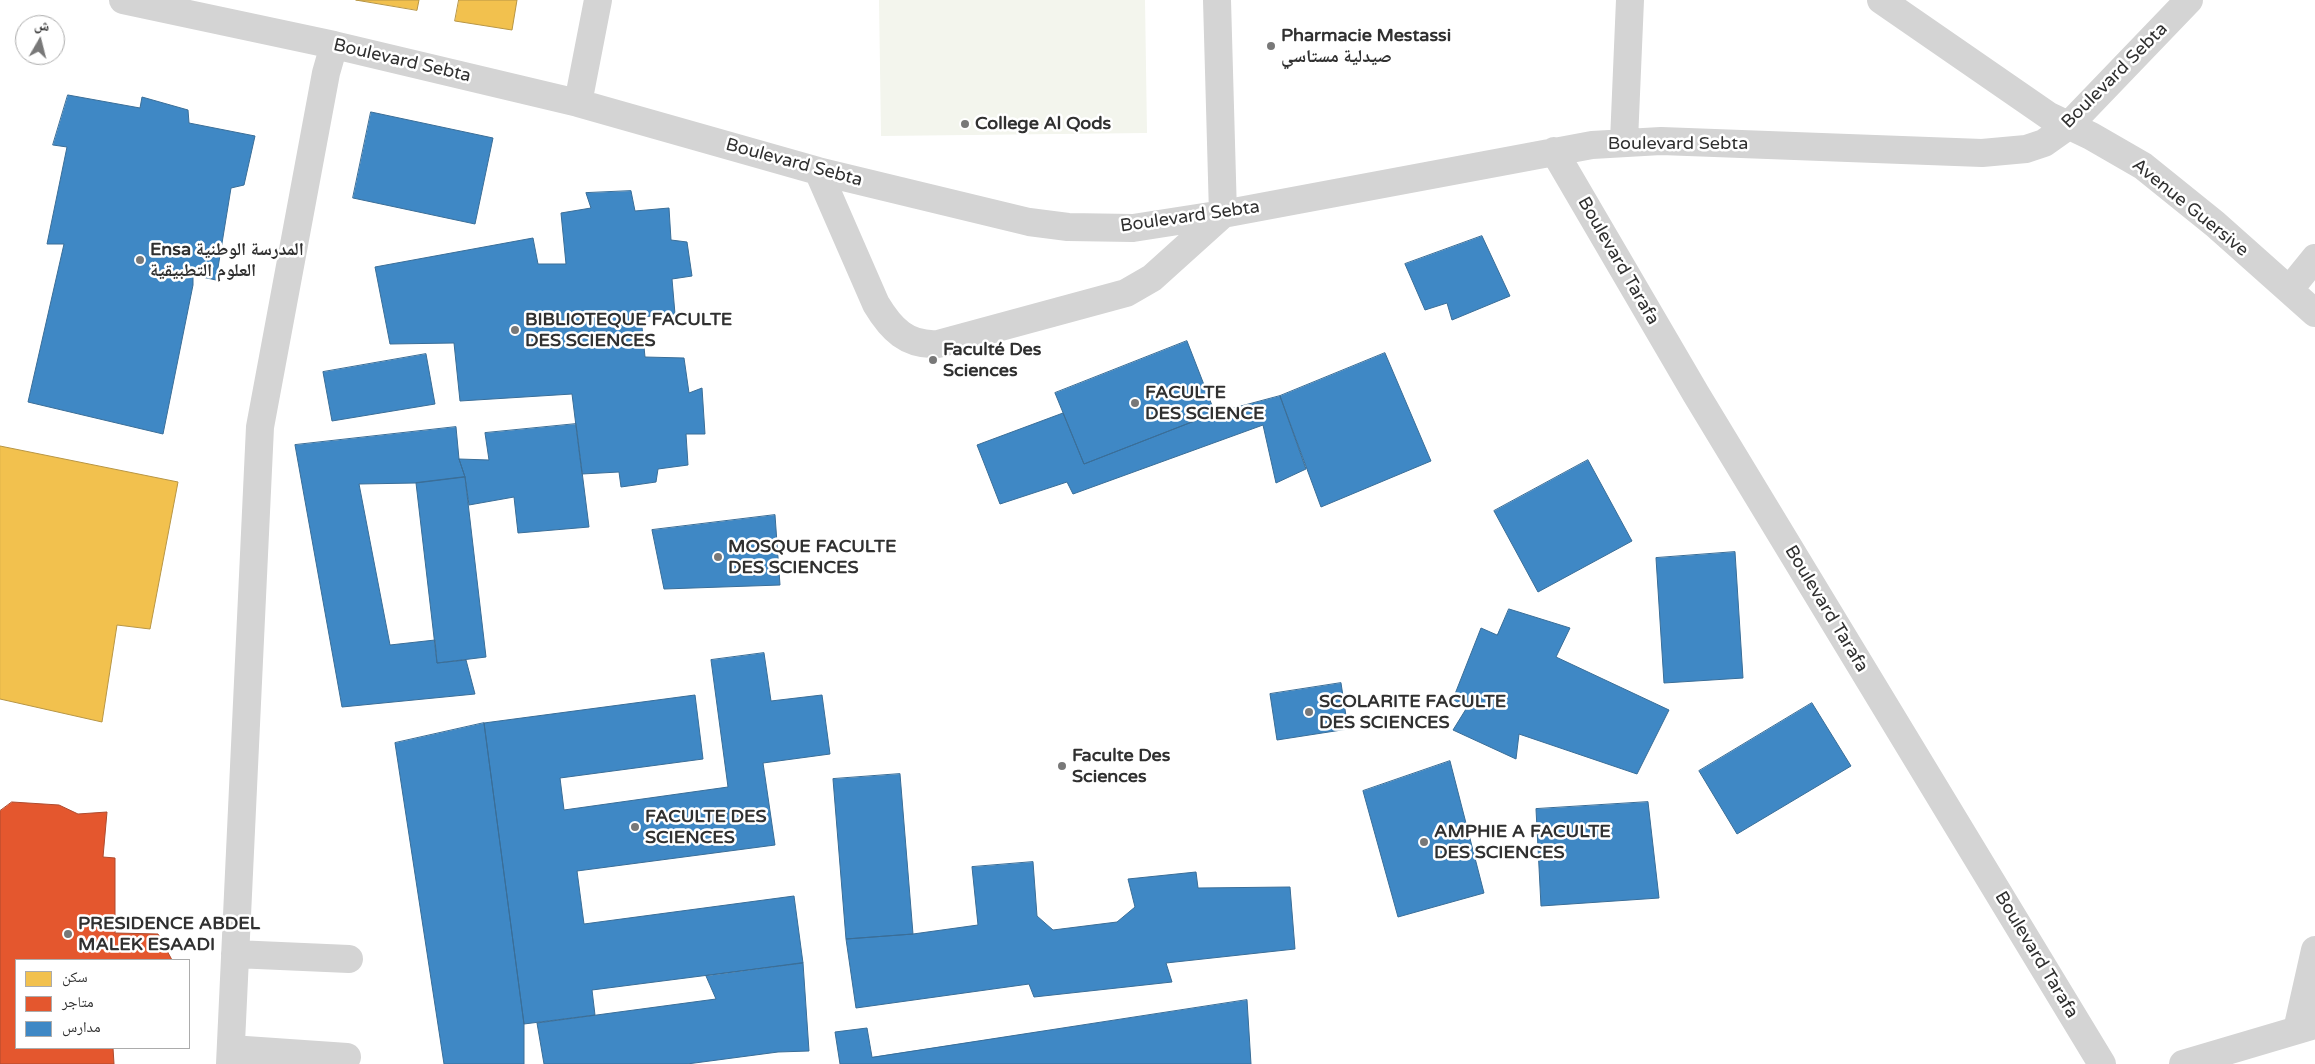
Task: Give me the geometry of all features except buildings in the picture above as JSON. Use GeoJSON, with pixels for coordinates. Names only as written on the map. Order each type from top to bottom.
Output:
{"type":"FeatureCollection","features":[{"type":"Feature","properties":{"kind":"street","name":"Boulevard Sebta"},"geometry":{"type":"LineString","coordinates":[[123,0],[334,45],[578,103],[818,171],[1028,222],[1068,227],[1133,228],[1223,214],[1554,151],[1624,141],[1982,153],[2026,149],[2044,143],[2068,126],[2087,109],[2189,0]]}},
{"type":"Feature","properties":{"kind":"street"},"geometry":{"type":"LineString","coordinates":[[578,103],[598,0]]}},
{"type":"Feature","properties":{"kind":"street"},"geometry":{"type":"LineString","coordinates":[[818,171],[876,304],[885,319],[897,333],[909,340],[924,345],[947,341],[1126,293],[1138,287],[1223,214],[1217,0]]}},
{"type":"Feature","properties":{"kind":"street"},"geometry":{"type":"LineString","coordinates":[[1624,141],[1630,0]]}},
{"type":"Feature","properties":{"kind":"street","name":"Avenue Guersive"},"geometry":{"type":"LineString","coordinates":[[1881,0],[2023,100],[2143,166],[2215,224],[2315,313]]}},
{"type":"Feature","properties":{"kind":"street"},"geometry":{"type":"LineString","coordinates":[[334,45],[326,73],[260,427],[230,1056],[348,1057]]}},
{"type":"Feature","properties":{"kind":"street","name":"Boulevard Tarafa"},"geometry":{"type":"LineString","coordinates":[[1554,151],[1696,394],[2102,1064]]}},
{"type":"Feature","properties":{"kind":"street"},"geometry":{"type":"LineString","coordinates":[[2289,290],[2315,258]]}},
{"type":"Feature","properties":{"kind":"street"},"geometry":{"type":"LineString","coordinates":[[2183,1064],[2306,1027],[2315,950]]}},
{"type":"Feature","properties":{"kind":"street"},"geometry":{"type":"LineString","coordinates":[[235,954],[349,959]]}},
{"type":"Feature","properties":{"kind":"shaded area"},"geometry":{"type":"Polygon","coordinates":[[[879,0],[1145,0],[1147,133],[881,136],[879,0]]]}},
{"type":"Feature","properties":{"kind":"place","name":"Pharmacie Mestassi صيدلية مستاسي"},"geometry":{"type":"Point","coordinates":[1271,46]}},
{"type":"Feature","properties":{"kind":"place","name":"College Al Qods"},"geometry":{"type":"Point","coordinates":[965,124]}},
{"type":"Feature","properties":{"kind":"place","name":"Ensa المدرسة الوطنية العلوم التطبيقية"},"geometry":{"type":"Point","coordinates":[140,260]}},
{"type":"Feature","properties":{"kind":"place","name":"BIBLIOTEQUE FACULTE DES SCIENCES"},"geometry":{"type":"Point","coordinates":[515,330]}},
{"type":"Feature","properties":{"kind":"place","name":"Faculté Des Sciences"},"geometry":{"type":"Point","coordinates":[933,360]}},
{"type":"Feature","properties":{"kind":"place","name":"FACULTE DES SCIENCE"},"geometry":{"type":"Point","coordinates":[1135,403]}},
{"type":"Feature","properties":{"kind":"place","name":"MOSQUE FACULTE DES SCIENCES"},"geometry":{"type":"Point","coordinates":[718,557]}},
{"type":"Feature","properties":{"kind":"place","name":"SCOLARITE FACULTE DES SCIENCES"},"geometry":{"type":"Point","coordinates":[1309,712]}},
{"type":"Feature","properties":{"kind":"place","name":"Faculte Des Sciences"},"geometry":{"type":"Point","coordinates":[1062,766]}},
{"type":"Feature","properties":{"kind":"place","name":"FACULTE DES SCIENCES"},"geometry":{"type":"Point","coordinates":[635,827]}},
{"type":"Feature","properties":{"kind":"place","name":"AMPHIE A FACULTE DES SCIENCES"},"geometry":{"type":"Point","coordinates":[1424,842]}},
{"type":"Feature","properties":{"kind":"place","name":"PRESIDENCE ABDEL MALEK ESAADI"},"geometry":{"type":"Point","coordinates":[68,934]}}]}
